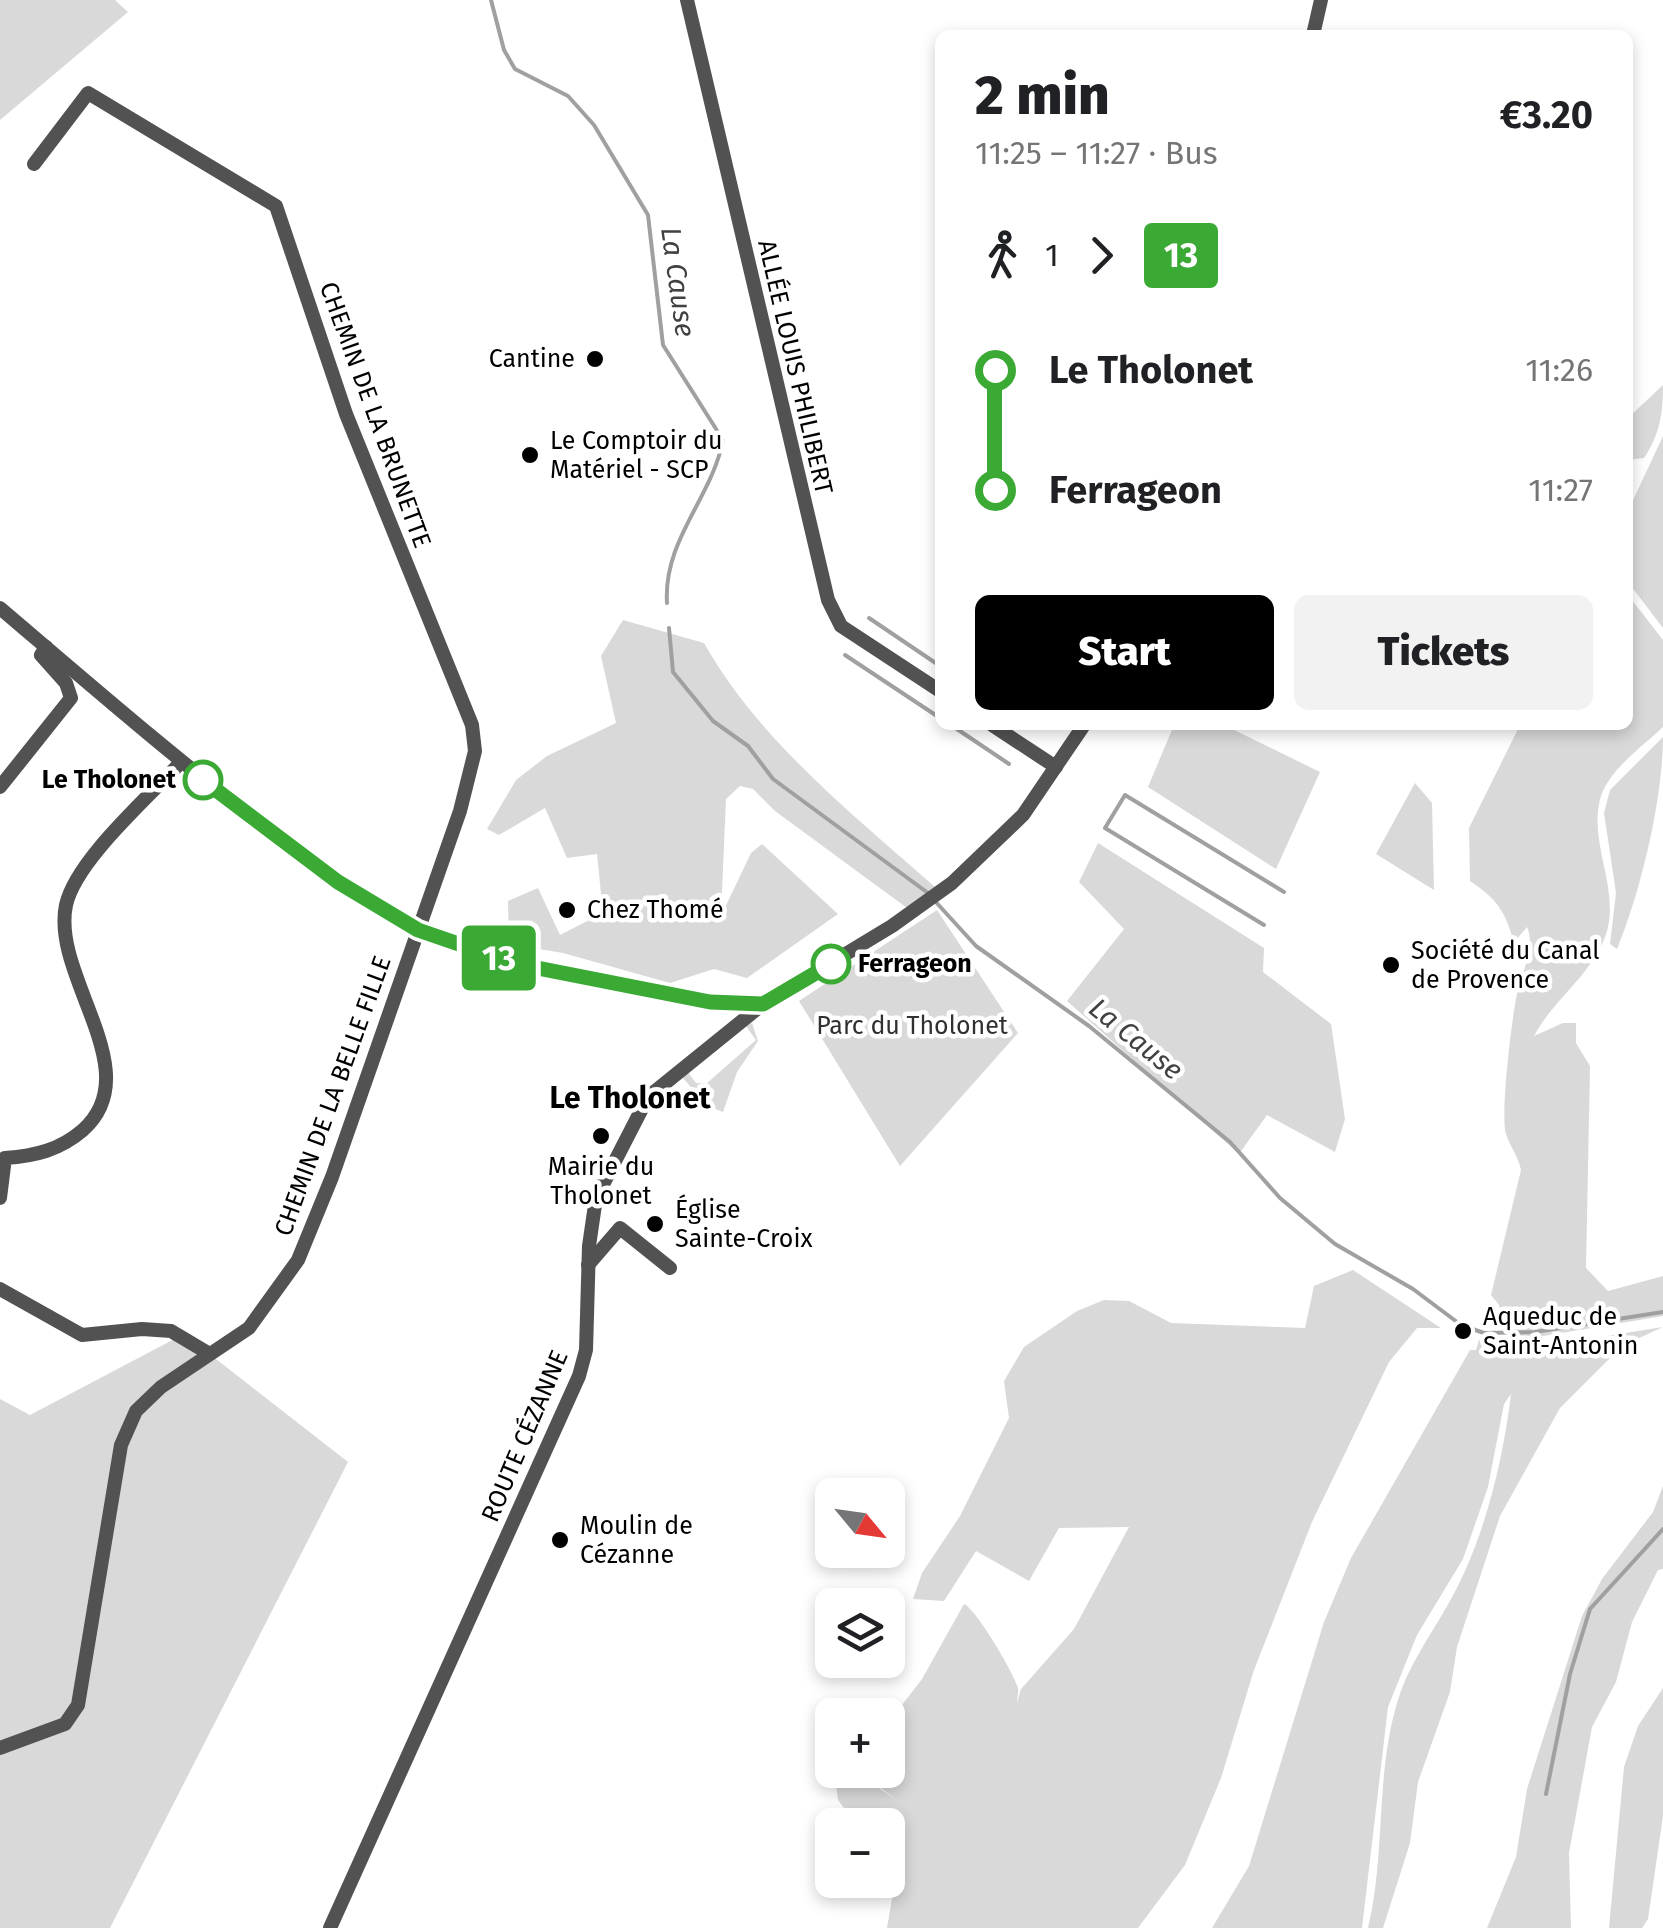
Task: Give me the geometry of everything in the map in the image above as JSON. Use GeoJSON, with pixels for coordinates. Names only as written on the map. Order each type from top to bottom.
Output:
{"type":"FeatureCollection","features":[{"type":"Feature","properties":{"kind":"street","name":"ALLÉE LOUIS PHILIBERT"},"geometry":{"type":"LineString","coordinates":[[687,0],[828,600],[842,626],[935,688]]}},
{"type":"Feature","properties":{"kind":"street"},"geometry":{"type":"LineString","coordinates":[[1314,30],[1321,0]]}},
{"type":"Feature","properties":{"kind":"street","name":"CHEMIN DE LA BRUNETTE"},"geometry":{"type":"LineString","coordinates":[[34,164],[88,93],[276,206],[346,414],[474,734],[475,751],[460,812],[418,930]]}},
{"type":"Feature","properties":{"kind":"street"},"geometry":{"type":"LineString","coordinates":[[0,608],[203,780],[338,882],[418,930],[550,970],[710,1002],[763,1004]]}},
{"type":"Feature","properties":{"kind":"street"},"geometry":{"type":"LineString","coordinates":[[0,786],[71,698],[66,683],[41,656],[46,647]]}},
{"type":"Feature","properties":{"kind":"street"},"geometry":{"type":"LineString","coordinates":[[1000,730],[1056,767]]}},
{"type":"Feature","properties":{"kind":"street","name":"ROUTE CÉZANNE"},"geometry":{"type":"LineString","coordinates":[[330,1928],[579,1376],[586,1350],[588,1265],[596,1198],[641,1106],[668,1077],[763,1004],[936,896],[1014,826],[1081,730]]}},
{"type":"Feature","properties":{"kind":"street"},"geometry":{"type":"LineString","coordinates":[[0,1198],[3,1158],[30,1157],[70,1140],[102,1105],[106,1063],[69,952],[66,906],[81,873],[181,762]]}},
{"type":"Feature","properties":{"kind":"street","name":"CHEMIN DE LA BELLE FILLE"},"geometry":{"type":"LineString","coordinates":[[0,1748],[65,1724],[74,1713],[96,1616],[127,1427],[161,1387],[261,1316],[298,1260],[332,1177],[418,930]]}},
{"type":"Feature","properties":{"kind":"street"},"geometry":{"type":"LineString","coordinates":[[588,1265],[620,1228],[670,1268]]}},
{"type":"Feature","properties":{"kind":"street"},"geometry":{"type":"LineString","coordinates":[[0,1290],[82,1335],[142,1328],[171,1331],[208,1353]]}},
{"type":"Feature","properties":{"kind":"green space"},"geometry":{"type":"Polygon","coordinates":[[[0,0],[115,0],[128,12],[0,120],[0,0]]]}},
{"type":"Feature","properties":{"kind":"green space"},"geometry":{"type":"Polygon","coordinates":[[[1663,385],[1654,440],[1644,458],[1633,459],[1633,413],[1663,385]]]}},
{"type":"Feature","properties":{"kind":"green space"},"geometry":{"type":"Polygon","coordinates":[[[1663,436],[1663,628],[1633,589],[1633,500],[1663,436]]]}},
{"type":"Feature","properties":{"kind":"green space"},"geometry":{"type":"Polygon","coordinates":[[[1633,601],[1663,640],[1663,727],[1619,767],[1605,786],[1598,832],[1608,888],[1609,924],[1596,955],[1534,1036],[1563,1023],[1576,1023],[1576,1043],[1590,1066],[1586,1268],[1608,1291],[1663,1276],[1663,1316],[1519,1340],[1502,1329],[1499,1305],[1491,1295],[1521,1170],[1506,1134],[1504,1108],[1512,1023],[1529,951],[1529,935],[1527,927],[1514,942],[1499,907],[1470,881],[1469,828],[1518,730],[1633,730],[1633,601]]]}},
{"type":"Feature","properties":{"kind":"green space"},"geometry":{"type":"Polygon","coordinates":[[[623,620],[704,643],[751,712],[779,743],[839,803],[935,887],[907,908],[775,811],[753,789],[740,786],[726,799],[721,916],[751,853],[762,844],[838,914],[747,978],[714,969],[670,983],[563,953],[509,944],[508,901],[538,888],[560,935],[603,913],[597,854],[567,858],[545,808],[499,835],[487,829],[516,780],[547,756],[616,723],[601,656],[623,620]]]}},
{"type":"Feature","properties":{"kind":"green space"},"geometry":{"type":"Polygon","coordinates":[[[1172,730],[1234,730],[1320,772],[1276,869],[1148,787],[1172,730]]]}},
{"type":"Feature","properties":{"kind":"green space"},"geometry":{"type":"Polygon","coordinates":[[[1663,737],[1649,844],[1617,949],[1610,944],[1616,893],[1604,813],[1610,790],[1663,737]]]}},
{"type":"Feature","properties":{"kind":"green space"},"geometry":{"type":"Polygon","coordinates":[[[1415,783],[1432,803],[1434,890],[1376,854],[1415,783]]]}},
{"type":"Feature","properties":{"kind":"green space"},"geometry":{"type":"Polygon","coordinates":[[[1098,843],[1264,948],[1263,972],[1331,1024],[1345,1119],[1335,1152],[1267,1115],[1239,1154],[1067,1001],[1124,929],[1079,882],[1098,843]]]}},
{"type":"Feature","properties":{"kind":"green space","name":"Parc du Tholonet"},"geometry":{"type":"Polygon","coordinates":[[[937,910],[1018,1033],[900,1166],[799,1001],[937,910]]]}},
{"type":"Feature","properties":{"kind":"green space"},"geometry":{"type":"Polygon","coordinates":[[[752,1023],[758,1041],[737,1072],[723,1112],[708,1106],[681,1076],[687,1071],[696,1083],[706,1084],[756,1040],[746,1026],[752,1023]]]}},
{"type":"Feature","properties":{"kind":"green space"},"geometry":{"type":"Polygon","coordinates":[[[1353,1270],[1441,1328],[1417,1328],[1389,1362],[1312,1522],[1254,1670],[1221,1778],[1185,1865],[1138,1928],[887,1928],[892,1898],[905,1898],[905,1808],[844,1808],[836,1788],[879,1788],[897,1800],[881,1788],[905,1788],[905,1701],[922,1679],[964,1604],[1010,1669],[1018,1688],[1017,1703],[1021,1689],[1074,1629],[1129,1527],[1059,1528],[1029,1581],[976,1551],[944,1601],[913,1599],[922,1573],[960,1516],[1009,1418],[1004,1381],[1024,1347],[1077,1311],[1104,1300],[1129,1301],[1171,1323],[1305,1328],[1314,1286],[1353,1270]]]}},
{"type":"Feature","properties":{"kind":"green space"},"geometry":{"type":"Polygon","coordinates":[[[1663,1327],[1622,1346],[1560,1408],[1500,1516],[1457,1647],[1450,1692],[1418,1782],[1410,1843],[1383,1928],[1368,1928],[1391,1728],[1409,1673],[1463,1576],[1482,1526],[1503,1446],[1511,1394],[1504,1404],[1488,1487],[1463,1559],[1417,1635],[1388,1707],[1362,1928],[1212,1928],[1249,1866],[1324,1622],[1351,1558],[1470,1350],[1476,1350],[1479,1340],[1533,1348],[1663,1327]]]}},
{"type":"Feature","properties":{"kind":"green space"},"geometry":{"type":"Polygon","coordinates":[[[184,1334],[348,1462],[110,1928],[0,1928],[0,1399],[30,1415],[184,1334]]]}},
{"type":"Feature","properties":{"kind":"green space"},"geometry":{"type":"Polygon","coordinates":[[[1663,1486],[1663,1569],[1658,1570],[1632,1622],[1616,1682],[1592,1727],[1569,1853],[1571,1928],[1487,1928],[1516,1857],[1527,1789],[1582,1616],[1602,1579],[1653,1512],[1663,1486]]]}},
{"type":"Feature","properties":{"kind":"green space"},"geometry":{"type":"Polygon","coordinates":[[[1663,1688],[1663,1816],[1648,1919],[1642,1928],[1609,1928],[1624,1767],[1638,1726],[1663,1688]]]}},
{"type":"Feature","properties":{"kind":"waterway","name":"La Cause"},"geometry":{"type":"LineString","coordinates":[[491,0],[504,50],[515,69],[568,96],[594,125],[648,215],[663,345],[723,440],[673,559],[667,603]]}},
{"type":"Feature","properties":{"kind":"waterway"},"geometry":{"type":"LineString","coordinates":[[869,618],[935,663]]}},
{"type":"Feature","properties":{"kind":"waterway","name":"La Cause"},"geometry":{"type":"LineString","coordinates":[[669,628],[673,672],[713,721],[748,746],[773,779],[928,893]]}},
{"type":"Feature","properties":{"kind":"waterway"},"geometry":{"type":"LineString","coordinates":[[845,655],[935,715]]}},
{"type":"Feature","properties":{"kind":"waterway"},"geometry":{"type":"LineString","coordinates":[[958,730],[1009,764]]}},
{"type":"Feature","properties":{"kind":"waterway"},"geometry":{"type":"LineString","coordinates":[[1264,925],[1105,828],[1125,795],[1284,892]]}},
{"type":"Feature","properties":{"kind":"waterway","name":"La Cause"},"geometry":{"type":"LineString","coordinates":[[934,900],[976,946],[1089,1026],[1230,1142],[1280,1198],[1335,1244],[1413,1289],[1461,1325],[1484,1333],[1535,1332],[1663,1312]]}},
{"type":"Feature","properties":{"kind":"waterway"},"geometry":{"type":"LineString","coordinates":[[1546,1794],[1570,1674],[1590,1609],[1663,1529]]}},
{"type":"Feature","properties":{"kind":"bus line","name":"13"},"geometry":{"type":"LineString","coordinates":[[203,780],[353,892],[418,930],[517,964],[724,1004],[763,1004],[831,964]]}},
{"type":"Feature","properties":{"kind":"place","name":"Cantine"},"geometry":{"type":"Point","coordinates":[595,359]}},
{"type":"Feature","properties":{"kind":"place","name":"Le Comptoir du Matériel - SCP"},"geometry":{"type":"Point","coordinates":[530,455]}},
{"type":"Feature","properties":{"kind":"place","name":"Le Tholonet"},"geometry":{"type":"Point","coordinates":[203,780]}},
{"type":"Feature","properties":{"kind":"place","name":"Chez Thomé"},"geometry":{"type":"Point","coordinates":[567,910]}},
{"type":"Feature","properties":{"kind":"place","name":"Ferrageon"},"geometry":{"type":"Point","coordinates":[831,964]}},
{"type":"Feature","properties":{"kind":"place","name":"Société du Canal de Provence"},"geometry":{"type":"Point","coordinates":[1391,965]}},
{"type":"Feature","properties":{"kind":"place","name":"Mairie du Tholonet"},"geometry":{"type":"Point","coordinates":[601,1136]}},
{"type":"Feature","properties":{"kind":"place","name":"Église Sainte-Croix"},"geometry":{"type":"Point","coordinates":[655,1224]}},
{"type":"Feature","properties":{"kind":"place","name":"Aqueduc de Saint-Antonin"},"geometry":{"type":"Point","coordinates":[1463,1331]}},
{"type":"Feature","properties":{"kind":"place","name":"Moulin de Cézanne"},"geometry":{"type":"Point","coordinates":[560,1540]}},
{"type":"Feature","properties":{"kind":"district","name":"Le Tholonet"},"geometry":{"type":"Point","coordinates":[630,1098]}}]}
